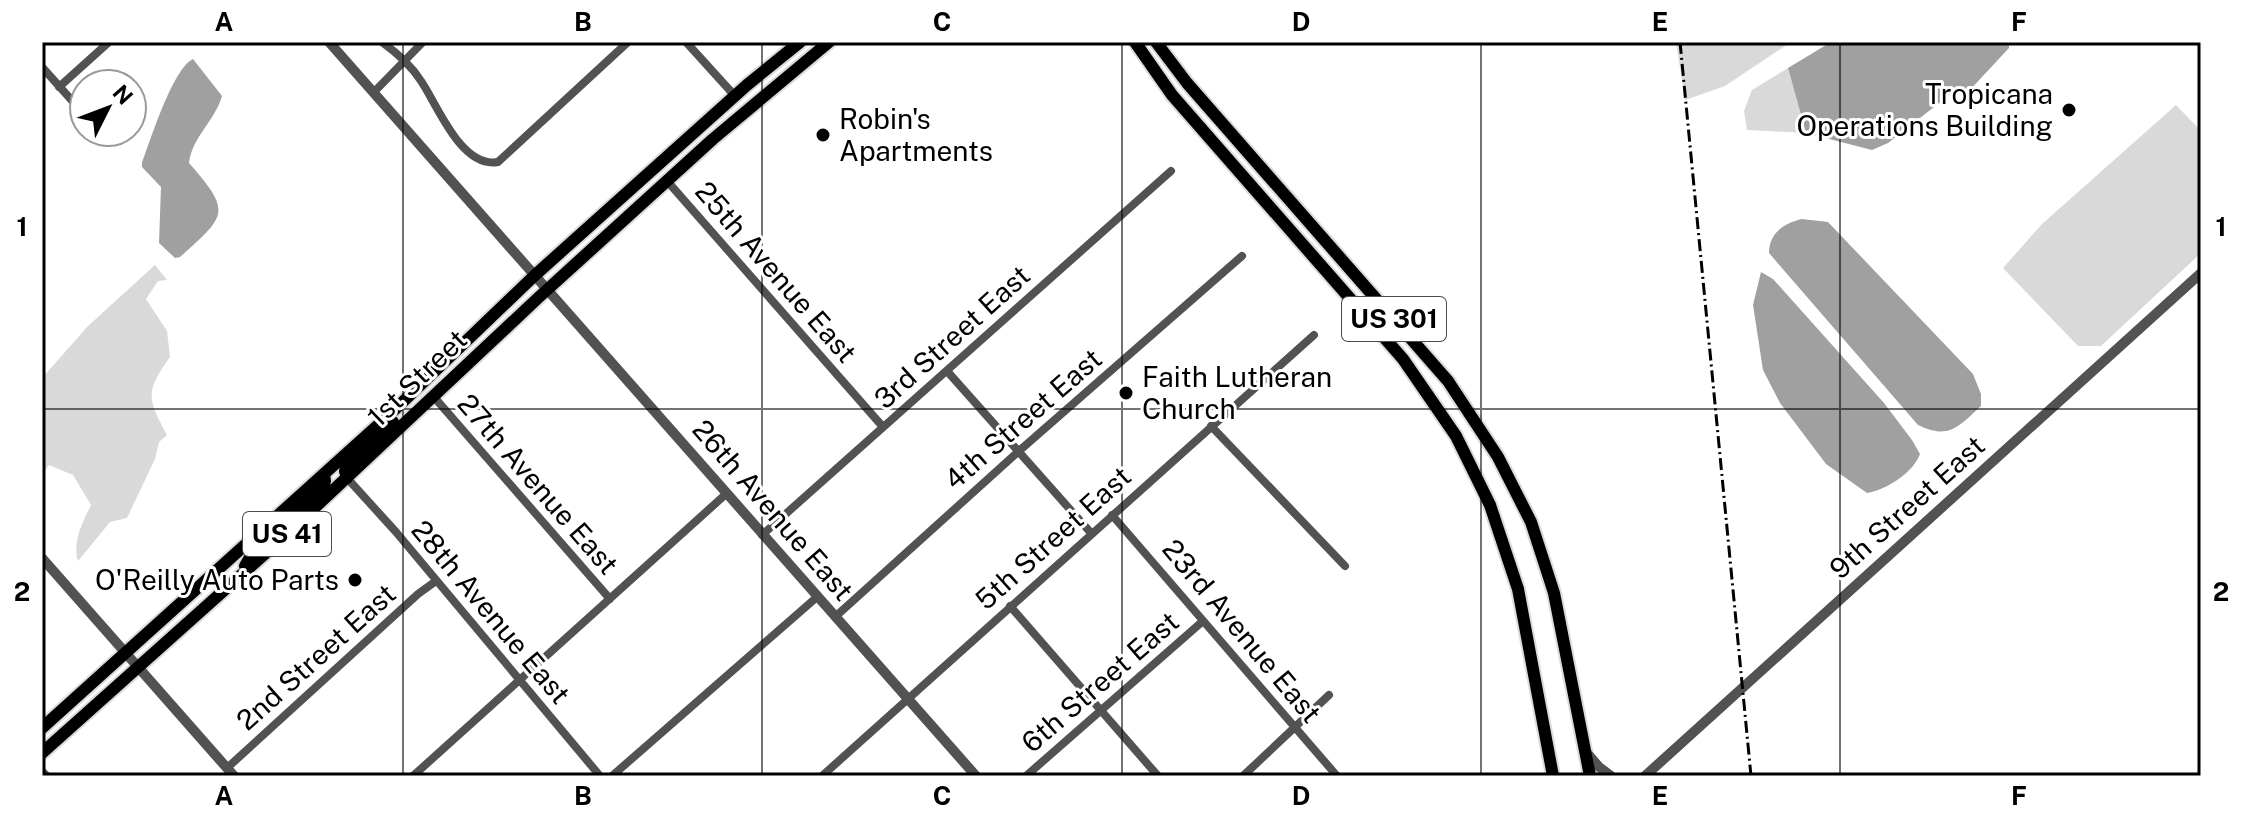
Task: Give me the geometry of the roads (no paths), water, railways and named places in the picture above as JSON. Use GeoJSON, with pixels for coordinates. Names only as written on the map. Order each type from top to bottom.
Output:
{"type":"FeatureCollection","features":[{"type":"Feature","properties":{"kind":"main road","name":"1st Street"},"geometry":{"type":"LineString","coordinates":[[42,728],[324,474],[534,276],[800,42]]}},
{"type":"Feature","properties":{"kind":"main road"},"geometry":{"type":"LineString","coordinates":[[716,135],[738,107],[814,42]]}},
{"type":"Feature","properties":{"kind":"main road","name":"1st Street"},"geometry":{"type":"LineString","coordinates":[[42,753],[347,478],[716,135],[829,42]]}},
{"type":"Feature","properties":{"kind":"main road","name":"US 301"},"geometry":{"type":"LineString","coordinates":[[1135,42],[1172,95],[1403,359],[1456,436],[1490,505],[1518,589],[1553,776]]}},
{"type":"Feature","properties":{"kind":"main road","name":"US 301"},"geometry":{"type":"LineString","coordinates":[[1156,42],[1187,83],[1448,381],[1487,437],[1516,490],[1542,552],[1564,637],[1590,776]]}},
{"type":"Feature","properties":{"kind":"main road"},"geometry":{"type":"LineString","coordinates":[[347,478],[347,467],[408,408],[420,385]]}},
{"type":"Feature","properties":{"kind":"main road"},"geometry":{"type":"LineString","coordinates":[[239,576],[256,547],[323,487],[324,474]]}},
{"type":"Feature","properties":{"kind":"street"},"geometry":{"type":"LineString","coordinates":[[59,87],[109,42]]}},
{"type":"Feature","properties":{"kind":"street","name":"26th Avenue East"},"geometry":{"type":"LineString","coordinates":[[329,42],[976,776]]}},
{"type":"Feature","properties":{"kind":"street"},"geometry":{"type":"LineString","coordinates":[[382,42],[406,62],[422,82],[437,113],[456,141],[474,155],[492,163],[498,162],[628,42]]}},
{"type":"Feature","properties":{"kind":"street"},"geometry":{"type":"LineString","coordinates":[[373,93],[423,42]]}},
{"type":"Feature","properties":{"kind":"street"},"geometry":{"type":"LineString","coordinates":[[686,42],[735,96]]}},
{"type":"Feature","properties":{"kind":"street"},"geometry":{"type":"LineString","coordinates":[[42,67],[68,97]]}},
{"type":"Feature","properties":{"kind":"street","name":"3rd Street East"},"geometry":{"type":"LineString","coordinates":[[762,535],[1171,171]]}},
{"type":"Feature","properties":{"kind":"street","name":"25th Avenue East"},"geometry":{"type":"LineString","coordinates":[[668,182],[883,427]]}},
{"type":"Feature","properties":{"kind":"street","name":"4th Street East"},"geometry":{"type":"LineString","coordinates":[[835,617],[1242,256]]}},
{"type":"Feature","properties":{"kind":"street","name":"9th Street East"},"geometry":{"type":"LineString","coordinates":[[1645,776],[2201,273]]}},
{"type":"Feature","properties":{"kind":"street","name":"5th Street East"},"geometry":{"type":"LineString","coordinates":[[822,776],[1314,335]]}},
{"type":"Feature","properties":{"kind":"street"},"geometry":{"type":"LineString","coordinates":[[947,371],[1091,533]]}},
{"type":"Feature","properties":{"kind":"street","name":"27th Avenue East"},"geometry":{"type":"LineString","coordinates":[[434,397],[610,599]]}},
{"type":"Feature","properties":{"kind":"street"},"geometry":{"type":"LineString","coordinates":[[1211,426],[1345,566]]}},
{"type":"Feature","properties":{"kind":"street","name":"28th Avenue East"},"geometry":{"type":"LineString","coordinates":[[347,478],[396,532],[600,776]]}},
{"type":"Feature","properties":{"kind":"street"},"geometry":{"type":"LineString","coordinates":[[413,776],[726,494]]}},
{"type":"Feature","properties":{"kind":"street","name":"23rd Avenue East"},"geometry":{"type":"LineString","coordinates":[[1112,515],[1337,776]]}},
{"type":"Feature","properties":{"kind":"street"},"geometry":{"type":"LineString","coordinates":[[42,558],[231,772]]}},
{"type":"Feature","properties":{"kind":"street","name":"2nd Street East"},"geometry":{"type":"LineString","coordinates":[[231,772],[418,594],[436,581]]}},
{"type":"Feature","properties":{"kind":"street"},"geometry":{"type":"LineString","coordinates":[[612,776],[817,597]]}},
{"type":"Feature","properties":{"kind":"street"},"geometry":{"type":"LineString","coordinates":[[1010,606],[1158,776]]}},
{"type":"Feature","properties":{"kind":"street","name":"6th Street East"},"geometry":{"type":"LineString","coordinates":[[1026,776],[1203,621]]}},
{"type":"Feature","properties":{"kind":"street"},"geometry":{"type":"LineString","coordinates":[[1243,776],[1329,695]]}},
{"type":"Feature","properties":{"kind":"street"},"geometry":{"type":"LineString","coordinates":[[1586,752],[1611,776]]}},
{"type":"Feature","properties":{"kind":"street"},"geometry":{"type":"LineString","coordinates":[[1637,776],[1659,763]]}},
{"type":"Feature","properties":{"kind":"street"},"geometry":{"type":"LineString","coordinates":[[42,771],[47,776]]}},
{"type":"Feature","properties":{"kind":"railway"},"geometry":{"type":"LineString","coordinates":[[1680,42],[1751,776]]}},
{"type":"Feature","properties":{"kind":"place","name":"Tropicana Operations Building"},"geometry":{"type":"Point","coordinates":[2069,110]}},
{"type":"Feature","properties":{"kind":"place","name":"Robin's Apartments"},"geometry":{"type":"Point","coordinates":[823,135]}},
{"type":"Feature","properties":{"kind":"place","name":"Faith Lutheran Church"},"geometry":{"type":"Point","coordinates":[1126,393]}},
{"type":"Feature","properties":{"kind":"place","name":"O'Reilly Auto Parts"},"geometry":{"type":"Point","coordinates":[355,580]}}]}
